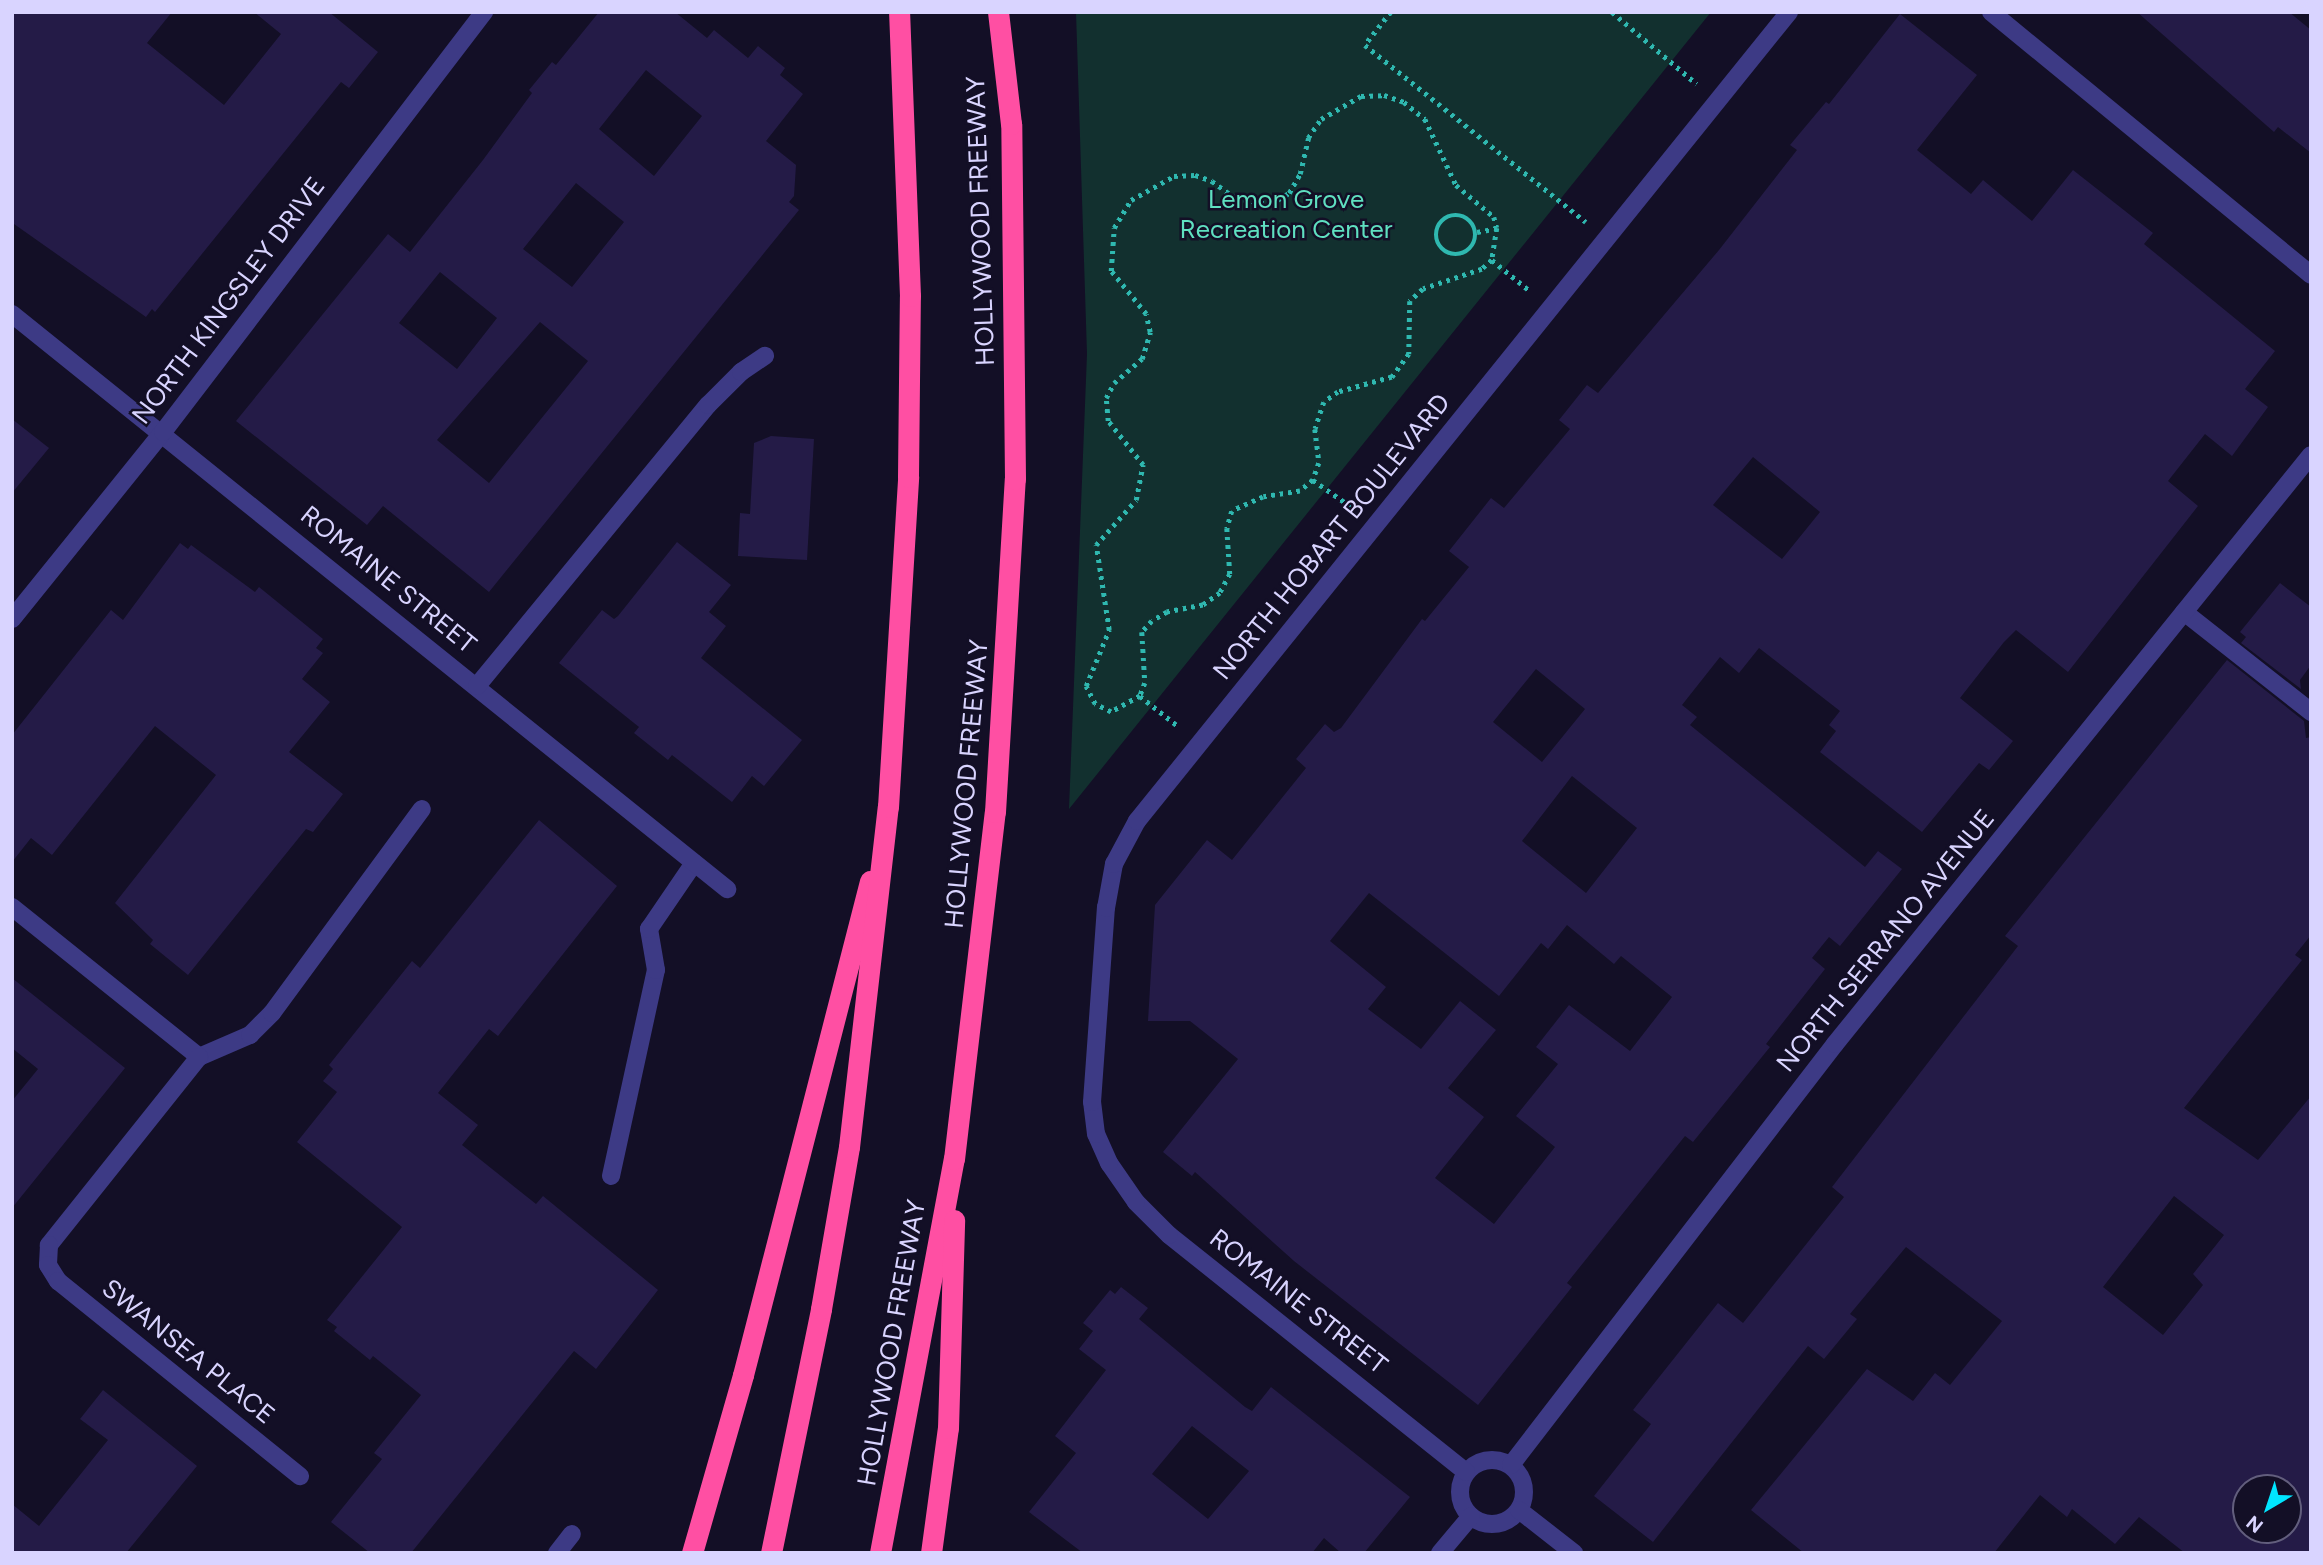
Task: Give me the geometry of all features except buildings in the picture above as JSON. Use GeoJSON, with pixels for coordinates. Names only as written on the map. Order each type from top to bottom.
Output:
{"type":"FeatureCollection","features":[{"type":"Feature","properties":{"kind":"highway"},"geometry":{"type":"LineString","coordinates":[[771,1553],[821,1309],[849,1147],[888,807],[908,477],[910,296],[899,12]]}},
{"type":"Feature","properties":{"kind":"highway","name":"HOLLYWOOD FREEWAY"},"geometry":{"type":"LineString","coordinates":[[880,1553],[954,1159],[995,812],[1015,479],[1011,124],[998,12]]}},
{"type":"Feature","properties":{"kind":"highway"},"geometry":{"type":"LineString","coordinates":[[692,1553],[747,1362],[888,807]]}},
{"type":"Feature","properties":{"kind":"highway"},"geometry":{"type":"LineString","coordinates":[[931,1553],[948,1428],[953,1339],[954,1159]]}},
{"type":"Feature","properties":{"kind":"street","name":"NORTH KINGSLEY DRIVE"},"geometry":{"type":"LineString","coordinates":[[12,619],[163,432],[484,12]]}},
{"type":"Feature","properties":{"kind":"street","name":"NORTH HOBART BOULEVARD"},"geometry":{"type":"LineString","coordinates":[[1109,1163],[1096,1134],[1092,1102],[1106,908],[1114,864],[1137,821],[1789,12]]}},
{"type":"Feature","properties":{"kind":"street"},"geometry":{"type":"LineString","coordinates":[[1991,12],[2311,275]]}},
{"type":"Feature","properties":{"kind":"street","name":"ROMAINE STREET"},"geometry":{"type":"LineString","coordinates":[[12,314],[163,432],[727,889]]}},
{"type":"Feature","properties":{"kind":"street"},"geometry":{"type":"LineString","coordinates":[[477,686],[708,405],[740,372],[765,356]]}},
{"type":"Feature","properties":{"kind":"street","name":"NORTH SERRANO AVENUE"},"geometry":{"type":"LineString","coordinates":[[1511,1465],[1835,1044],[2311,455]]}},
{"type":"Feature","properties":{"kind":"street"},"geometry":{"type":"LineString","coordinates":[[2184,612],[2311,712]]}},
{"type":"Feature","properties":{"kind":"street"},"geometry":{"type":"LineString","coordinates":[[12,908],[199,1057],[250,1035],[272,1013],[422,809]]}},
{"type":"Feature","properties":{"kind":"street"},"geometry":{"type":"LineString","coordinates":[[611,1176],[656,970],[649,929],[694,863]]}},
{"type":"Feature","properties":{"kind":"street","name":"SWANSEA PLACE"},"geometry":{"type":"LineString","coordinates":[[199,1057],[49,1245],[48,1265],[58,1281],[300,1476]]}},
{"type":"Feature","properties":{"kind":"street","name":"ROMAINE STREET"},"geometry":{"type":"LineString","coordinates":[[1109,1163],[1136,1202],[1169,1235],[1466,1472]]}},
{"type":"Feature","properties":{"kind":"street"},"geometry":{"type":"LineString","coordinates":[[1482,1460],[1511,1465],[1523,1482],[1519,1510],[1511,1518],[1491,1524],[1471,1516],[1460,1495],[1466,1472],[1482,1460]]}},
{"type":"Feature","properties":{"kind":"street"},"geometry":{"type":"LineString","coordinates":[[1519,1510],[1574,1553]]}},
{"type":"Feature","properties":{"kind":"street"},"geometry":{"type":"LineString","coordinates":[[1440,1553],[1471,1516]]}},
{"type":"Feature","properties":{"kind":"street"},"geometry":{"type":"LineString","coordinates":[[557,1553],[572,1534]]}},
{"type":"Feature","properties":{"kind":"path"},"geometry":{"type":"LineString","coordinates":[[1391,12],[1365,45],[1606,238]]}},
{"type":"Feature","properties":{"kind":"path"},"geometry":{"type":"LineString","coordinates":[[1612,12],[1718,102]]}},
{"type":"Feature","properties":{"kind":"path"},"geometry":{"type":"LineString","coordinates":[[1384,95],[1404,102],[1424,119],[1456,185],[1484,206],[1497,228],[1492,260],[1470,274],[1423,289],[1409,301],[1409,354],[1392,377],[1338,392],[1324,402],[1315,429],[1319,463],[1313,480],[1300,491],[1254,500],[1233,511],[1227,528],[1230,574],[1220,593],[1203,605],[1167,612],[1142,632],[1145,684],[1140,696],[1111,712],[1095,704],[1086,685],[1109,630],[1096,545],[1136,500],[1143,482],[1143,465],[1134,449],[1108,421],[1106,398],[1114,383],[1142,359],[1150,343],[1146,314],[1111,271],[1114,228],[1131,200],[1154,183],[1195,175],[1212,181],[1235,198],[1269,204],[1289,192],[1300,174],[1308,138],[1321,119],[1361,96],[1384,95]]}},
{"type":"Feature","properties":{"kind":"path"},"geometry":{"type":"LineString","coordinates":[[1457,213],[1477,232],[1473,247],[1460,255],[1450,255],[1437,238],[1438,226],[1457,213]]}},
{"type":"Feature","properties":{"kind":"path"},"geometry":{"type":"LineString","coordinates":[[1477,232],[1497,228]]}},
{"type":"Feature","properties":{"kind":"path"},"geometry":{"type":"LineString","coordinates":[[1492,260],[1550,307]]}},
{"type":"Feature","properties":{"kind":"path"},"geometry":{"type":"LineString","coordinates":[[1313,480],[1377,525]]}},
{"type":"Feature","properties":{"kind":"path"},"geometry":{"type":"LineString","coordinates":[[1140,696],[1200,744]]}},
{"type":"Feature","properties":{"kind":"green space","name":"Lemon Grove Recreation Center"},"geometry":{"type":"Polygon","coordinates":[[[1076,12],[1711,12],[1069,809],[1087,354],[1076,12]]]}}]}
